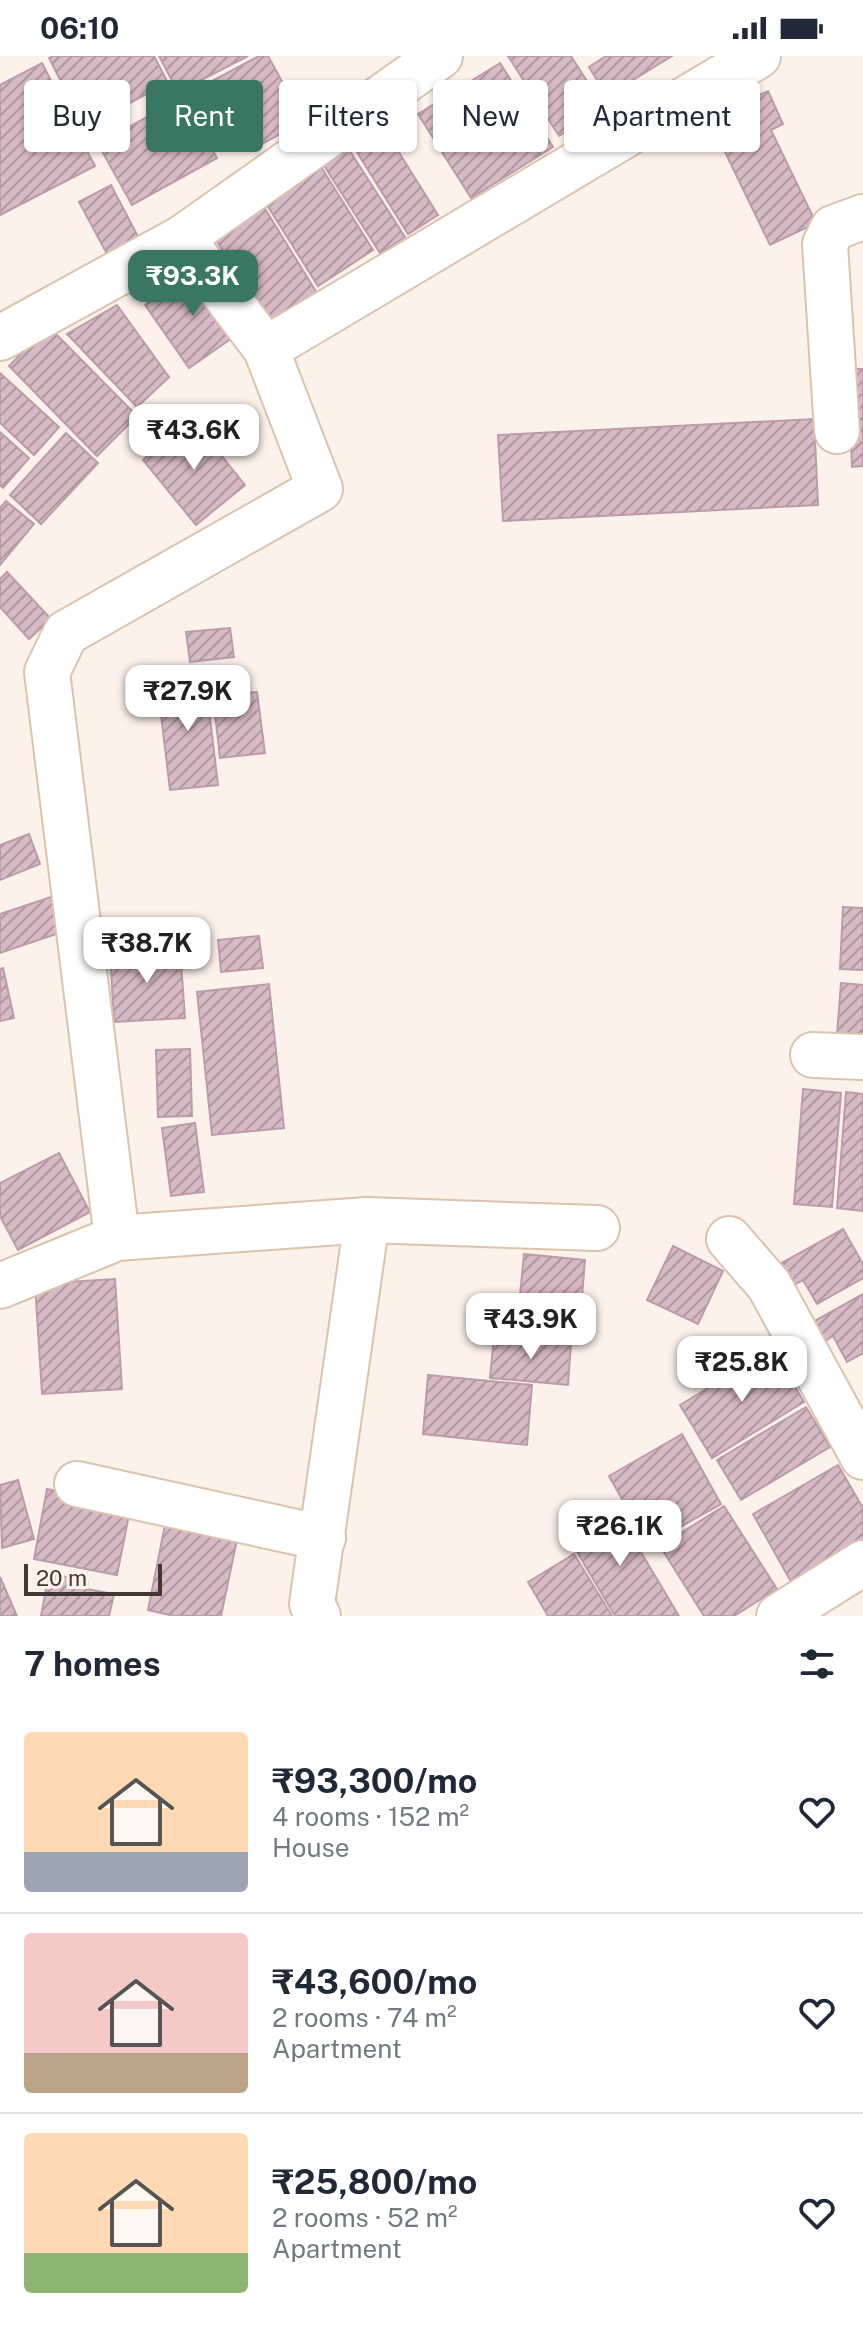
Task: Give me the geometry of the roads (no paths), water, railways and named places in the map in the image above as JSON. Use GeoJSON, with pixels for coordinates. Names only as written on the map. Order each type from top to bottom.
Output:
{"type":"FeatureCollection","features":[{"type":"Feature","properties":{"kind":"street"},"geometry":{"type":"LineString","coordinates":[[0,338],[182,238],[440,56]]}},
{"type":"Feature","properties":{"kind":"street"},"geometry":{"type":"LineString","coordinates":[[266,349],[758,56]]}},
{"type":"Feature","properties":{"kind":"street"},"geometry":{"type":"LineString","coordinates":[[837,431],[825,244],[833,228],[854,220]]}},
{"type":"Feature","properties":{"kind":"street"},"geometry":{"type":"LineString","coordinates":[[117,1238],[47,672],[66,633],[320,489],[266,349],[182,238]]}},
{"type":"Feature","properties":{"kind":"street"},"geometry":{"type":"LineString","coordinates":[[813,1055],[863,1057]]}},
{"type":"Feature","properties":{"kind":"street"},"geometry":{"type":"LineString","coordinates":[[318,1616],[312,1604],[367,1220]]}},
{"type":"Feature","properties":{"kind":"street"},"geometry":{"type":"LineString","coordinates":[[0,1286],[117,1238],[367,1220],[597,1228]]}},
{"type":"Feature","properties":{"kind":"street"},"geometry":{"type":"LineString","coordinates":[[729,1239],[769,1285],[863,1457]]}},
{"type":"Feature","properties":{"kind":"street"},"geometry":{"type":"LineString","coordinates":[[77,1484],[323,1538]]}},
{"type":"Feature","properties":{"kind":"street"},"geometry":{"type":"LineString","coordinates":[[779,1616],[863,1563]]}}]}
